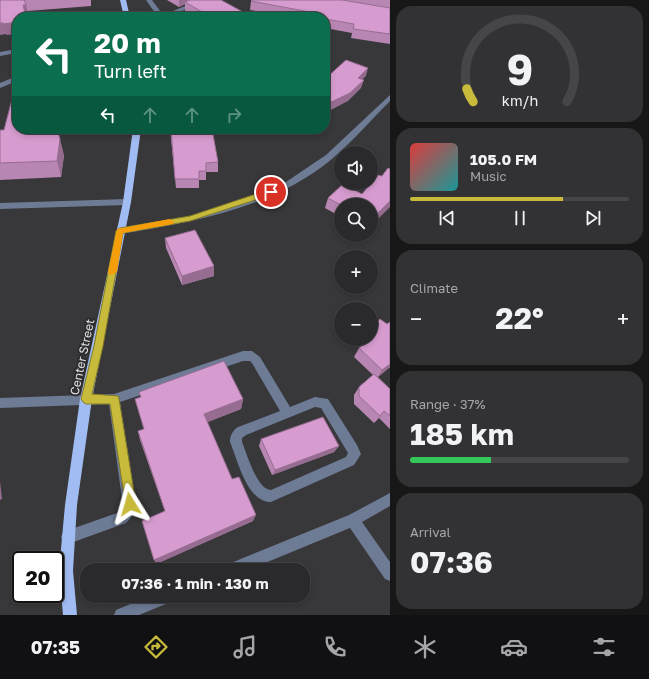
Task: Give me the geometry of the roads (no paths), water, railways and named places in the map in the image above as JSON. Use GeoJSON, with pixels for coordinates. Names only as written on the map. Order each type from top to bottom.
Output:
{"type":"FeatureCollection","features":[{"type":"Feature","properties":{"kind":"main road"},"geometry":{"type":"LineString","coordinates":[[123,0],[126,12]]}},
{"type":"Feature","properties":{"kind":"main road","name":"Center Street"},"geometry":{"type":"LineString","coordinates":[[70,615],[66,571],[71,505],[86,399],[99,346],[120,231],[127,202],[136,134]]}},
{"type":"Feature","properties":{"kind":"street"},"geometry":{"type":"LineString","coordinates":[[149,0],[157,12]]}},
{"type":"Feature","properties":{"kind":"street"},"geometry":{"type":"LineString","coordinates":[[176,12],[192,5]]}},
{"type":"Feature","properties":{"kind":"street"},"geometry":{"type":"LineString","coordinates":[[0,54],[12,52]]}},
{"type":"Feature","properties":{"kind":"street"},"geometry":{"type":"LineString","coordinates":[[0,86],[12,80]]}},
{"type":"Feature","properties":{"kind":"street"},"geometry":{"type":"LineString","coordinates":[[120,231],[190,219],[241,203],[286,186],[329,157],[390,97]]}},
{"type":"Feature","properties":{"kind":"street"},"geometry":{"type":"LineString","coordinates":[[0,206],[127,202]]}},
{"type":"Feature","properties":{"kind":"street"},"geometry":{"type":"LineString","coordinates":[[0,402],[114,399],[248,355],[256,360],[288,413]]}},
{"type":"Feature","properties":{"kind":"street"},"geometry":{"type":"LineString","coordinates":[[68,537],[121,518],[129,509],[130,504],[114,399]]}},
{"type":"Feature","properties":{"kind":"street"},"geometry":{"type":"LineString","coordinates":[[315,402],[324,403],[353,449],[354,454],[350,461],[271,496],[265,496],[255,488],[236,442],[236,438],[242,431],[288,413],[315,402]]}},
{"type":"Feature","properties":{"kind":"street"},"geometry":{"type":"LineString","coordinates":[[248,563],[353,520],[390,499]]}},
{"type":"Feature","properties":{"kind":"street"},"geometry":{"type":"LineString","coordinates":[[353,520],[390,574]]}},
{"type":"Feature","properties":{"kind":"street"},"geometry":{"type":"LineString","coordinates":[[121,615],[151,603]]}}]}
